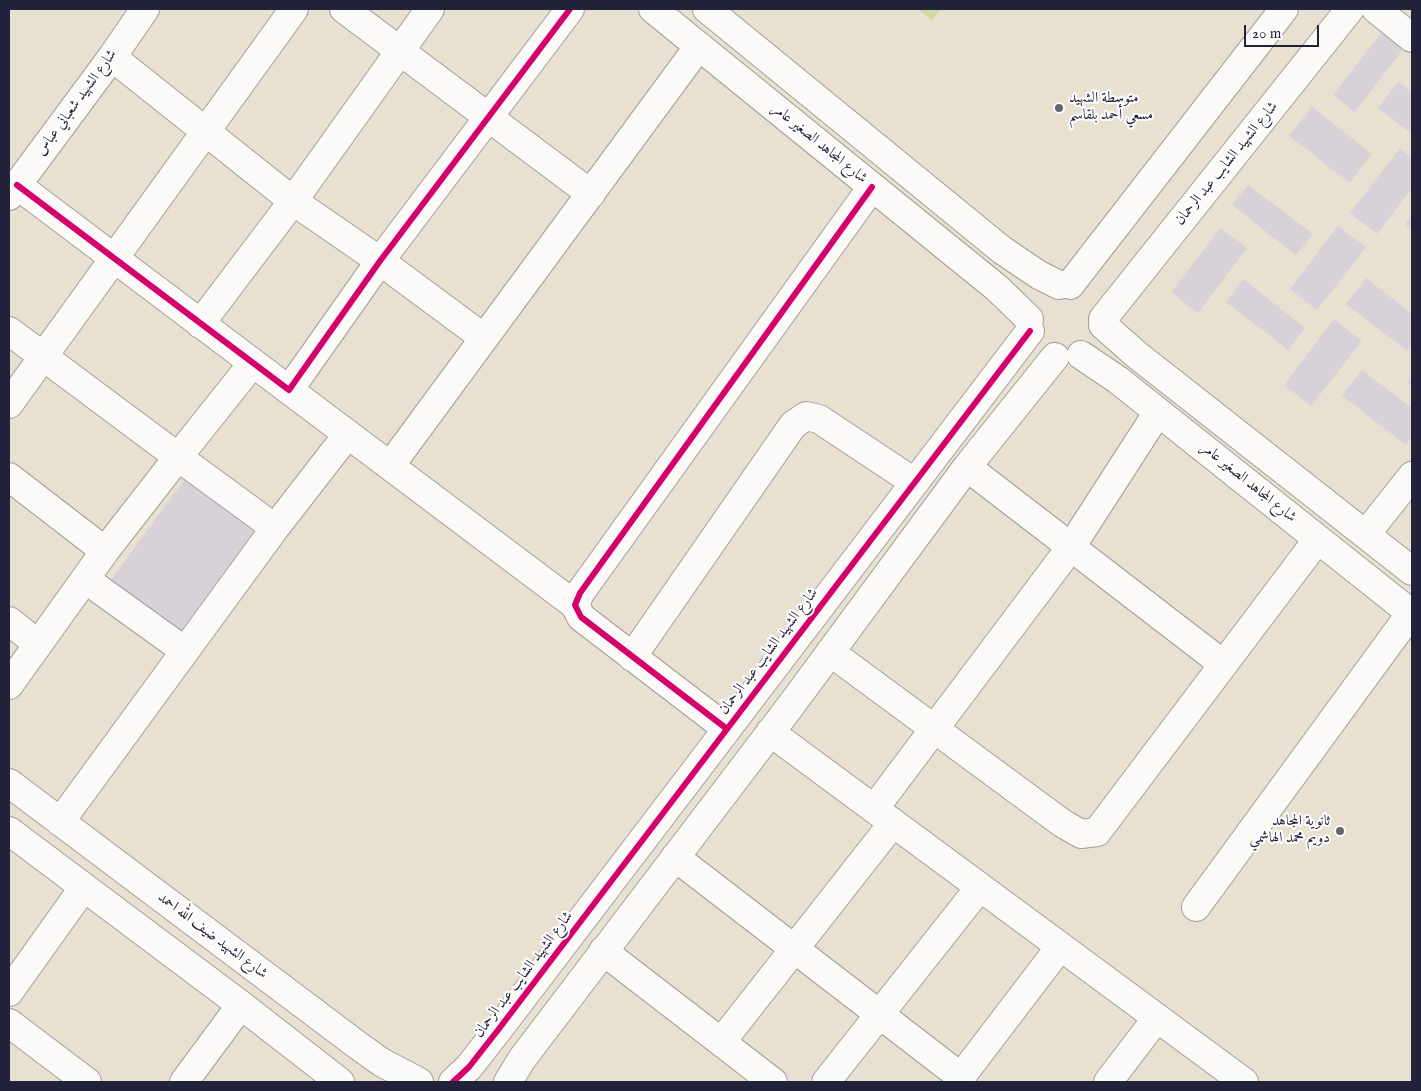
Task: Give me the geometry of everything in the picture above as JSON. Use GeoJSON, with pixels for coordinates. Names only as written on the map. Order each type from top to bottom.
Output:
{"type":"FeatureCollection","features":[{"type":"Feature","properties":{"kind":"street"},"geometry":{"type":"LineString","coordinates":[[9,404],[294,9]]}},
{"type":"Feature","properties":{"kind":"street"},"geometry":{"type":"LineString","coordinates":[[344,9],[591,194]]}},
{"type":"Feature","properties":{"kind":"street"},"geometry":{"type":"LineString","coordinates":[[200,324],[293,201],[430,9]]}},
{"type":"Feature","properties":{"kind":"street"},"geometry":{"type":"LineString","coordinates":[[289,390],[380,261],[570,9]]}},
{"type":"Feature","properties":{"kind":"street","name":"شارع المجاهد الصغير عامر"},"geometry":{"type":"LineString","coordinates":[[653,9],[997,288],[1030,325]]}},
{"type":"Feature","properties":{"kind":"street"},"geometry":{"type":"LineString","coordinates":[[508,1082],[522,1059],[770,732],[967,467],[1068,356],[1092,348],[1100,337],[1103,322],[1101,309],[1096,300],[1080,287],[1064,285],[1020,263],[1002,250],[707,9]]}},
{"type":"Feature","properties":{"kind":"street"},"geometry":{"type":"LineString","coordinates":[[1068,356],[1044,351],[1035,342],[1030,325],[1032,307],[1038,297],[1048,289],[1064,285],[1284,9]]}},
{"type":"Feature","properties":{"kind":"street","name":"شارع الشهيد الشايب عبد الرحمان"},"geometry":{"type":"LineString","coordinates":[[1103,322],[1350,9]]}},
{"type":"Feature","properties":{"kind":"street"},"geometry":{"type":"LineString","coordinates":[[1376,9],[1412,38]]}},
{"type":"Feature","properties":{"kind":"street","name":"شارع الشهيد شعباني عباس"},"geometry":{"type":"LineString","coordinates":[[13,191],[112,57],[140,10]]}},
{"type":"Feature","properties":{"kind":"street"},"geometry":{"type":"LineString","coordinates":[[390,466],[699,46]]}},
{"type":"Feature","properties":{"kind":"street"},"geometry":{"type":"LineString","coordinates":[[112,57],[293,201],[380,261],[484,338]]}},
{"type":"Feature","properties":{"kind":"street"},"geometry":{"type":"LineString","coordinates":[[575,606],[580,593],[872,187]]}},
{"type":"Feature","properties":{"kind":"street"},"geometry":{"type":"LineString","coordinates":[[13,191],[113,259],[348,434],[575,606],[581,617],[726,729]]}},
{"type":"Feature","properties":{"kind":"street","name":"شارع المجاهد الصغير عامر"},"geometry":{"type":"LineString","coordinates":[[1103,322],[1137,355],[1412,571]]}},
{"type":"Feature","properties":{"kind":"street","name":"شارع الشهيد الشايب عبد الرحمان"},"geometry":{"type":"LineString","coordinates":[[453,1082],[475,1060],[914,482],[1030,325]]}},
{"type":"Feature","properties":{"kind":"street"},"geometry":{"type":"LineString","coordinates":[[9,331],[275,528]]}},
{"type":"Feature","properties":{"kind":"street","name":"شارع المجاهد الصغير عامر"},"geometry":{"type":"LineString","coordinates":[[1068,356],[1118,380],[1411,613]]}},
{"type":"Feature","properties":{"kind":"street"},"geometry":{"type":"LineString","coordinates":[[9,685],[105,551],[252,364]]}},
{"type":"Feature","properties":{"kind":"street"},"geometry":{"type":"LineString","coordinates":[[722,1041],[795,949],[884,816],[935,728],[1071,547],[1158,412]]}},
{"type":"Feature","properties":{"kind":"street"},"geometry":{"type":"LineString","coordinates":[[632,657],[793,425],[806,416],[819,419],[914,482]]}},
{"type":"Feature","properties":{"kind":"street"},"geometry":{"type":"LineString","coordinates":[[60,822],[275,528],[348,434]]}},
{"type":"Feature","properties":{"kind":"street"},"geometry":{"type":"LineString","coordinates":[[967,467],[1223,664]]}},
{"type":"Feature","properties":{"kind":"street"},"geometry":{"type":"LineString","coordinates":[[1366,534],[1412,476]]}},
{"type":"Feature","properties":{"kind":"street"},"geometry":{"type":"LineString","coordinates":[[9,477],[105,551]]}},
{"type":"Feature","properties":{"kind":"street"},"geometry":{"type":"LineString","coordinates":[[830,652],[1062,823],[1082,834],[1098,832],[1318,539]]}},
{"type":"Feature","properties":{"kind":"street"},"geometry":{"type":"LineString","coordinates":[[85,579],[185,651]]}},
{"type":"Feature","properties":{"kind":"street"},"geometry":{"type":"LineString","coordinates":[[1196,907],[1411,613]]}},
{"type":"Feature","properties":{"kind":"street"},"geometry":{"type":"LineString","coordinates":[[9,621],[38,644]]}},
{"type":"Feature","properties":{"kind":"street"},"geometry":{"type":"LineString","coordinates":[[770,732],[1157,1018],[1216,1074],[1244,1082]]}},
{"type":"Feature","properties":{"kind":"street","name":"شارع الشهيد ضيف الله احمد"},"geometry":{"type":"LineString","coordinates":[[9,783],[356,1044],[381,1062],[419,1082]]}},
{"type":"Feature","properties":{"kind":"street"},"geometry":{"type":"LineString","coordinates":[[9,830],[340,1082]]}},
{"type":"Feature","properties":{"kind":"street"},"geometry":{"type":"LineString","coordinates":[[675,857],[879,1014],[959,1080],[1060,947]]}},
{"type":"Feature","properties":{"kind":"street"},"geometry":{"type":"LineString","coordinates":[[9,992],[84,887]]}},
{"type":"Feature","properties":{"kind":"street"},"geometry":{"type":"LineString","coordinates":[[826,1082],[980,887]]}},
{"type":"Feature","properties":{"kind":"street"},"geometry":{"type":"LineString","coordinates":[[603,951],[722,1041],[758,1078]]}},
{"type":"Feature","properties":{"kind":"street"},"geometry":{"type":"LineString","coordinates":[[184,1082],[241,1005]]}},
{"type":"Feature","properties":{"kind":"street"},"geometry":{"type":"LineString","coordinates":[[1108,1082],[1157,1018]]}},
{"type":"Feature","properties":{"kind":"street"},"geometry":{"type":"LineString","coordinates":[[9,1023],[87,1082]]}},
{"type":"Feature","properties":{"kind":"green space"},"geometry":{"type":"Polygon","coordinates":[[[918,9],[941,9],[932,20],[918,9]]]}},
{"type":"Feature","properties":{"kind":"building"},"geometry":{"type":"Polygon","coordinates":[[[1382,32],[1404,48],[1355,112],[1333,95],[1382,32]]]}},
{"type":"Feature","properties":{"kind":"building"},"geometry":{"type":"Polygon","coordinates":[[[1398,82],[1412,93],[1412,134],[1378,108],[1398,82]]]}},
{"type":"Feature","properties":{"kind":"building"},"geometry":{"type":"Polygon","coordinates":[[[1312,107],[1372,154],[1350,183],[1289,136],[1312,107]]]}},
{"type":"Feature","properties":{"kind":"building"},"geometry":{"type":"Polygon","coordinates":[[[1400,148],[1412,158],[1412,188],[1377,234],[1350,213],[1400,148]]]}},
{"type":"Feature","properties":{"kind":"building"},"geometry":{"type":"Polygon","coordinates":[[[1248,185],[1313,234],[1296,255],[1232,205],[1248,185]]]}},
{"type":"Feature","properties":{"kind":"building"},"geometry":{"type":"Polygon","coordinates":[[[1412,216],[1412,230],[1405,224],[1412,216]]]}},
{"type":"Feature","properties":{"kind":"building"},"geometry":{"type":"Polygon","coordinates":[[[1338,226],[1366,247],[1317,310],[1290,289],[1338,226]]]}},
{"type":"Feature","properties":{"kind":"building"},"geometry":{"type":"Polygon","coordinates":[[[1221,228],[1247,248],[1198,313],[1171,292],[1221,228]]]}},
{"type":"Feature","properties":{"kind":"building"},"geometry":{"type":"Polygon","coordinates":[[[1366,278],[1412,314],[1412,344],[1407,351],[1346,304],[1366,278]]]}},
{"type":"Feature","properties":{"kind":"building"},"geometry":{"type":"Polygon","coordinates":[[[1243,279],[1305,328],[1288,350],[1226,302],[1243,279]]]}},
{"type":"Feature","properties":{"kind":"building"},"geometry":{"type":"Polygon","coordinates":[[[1334,319],[1362,341],[1311,406],[1284,385],[1334,319]]]}},
{"type":"Feature","properties":{"kind":"building"},"geometry":{"type":"Polygon","coordinates":[[[1362,370],[1412,408],[1412,437],[1406,445],[1342,396],[1362,370]]]}},
{"type":"Feature","properties":{"kind":"building"},"geometry":{"type":"Polygon","coordinates":[[[1412,376],[1412,387],[1407,383],[1412,376]]]}},
{"type":"Feature","properties":{"kind":"building"},"geometry":{"type":"Polygon","coordinates":[[[185,479],[255,530],[178,635],[108,584],[185,479]]]}},
{"type":"Feature","properties":{"kind":"cycle path"},"geometry":{"type":"LineString","coordinates":[[17,185],[289,390],[380,261],[570,9]]}},
{"type":"Feature","properties":{"kind":"cycle path"},"geometry":{"type":"LineString","coordinates":[[727,729],[581,617],[575,605],[580,593],[872,187]]}},
{"type":"Feature","properties":{"kind":"cycle path"},"geometry":{"type":"LineString","coordinates":[[453,1082],[469,1067],[498,1030],[1030,331]]}},
{"type":"Feature","properties":{"kind":"place","name":"متوسطة الشهيد مسعي أحمد بلقاسم"},"geometry":{"type":"Point","coordinates":[1059,108]}},
{"type":"Feature","properties":{"kind":"place","name":"ثانوية المجاهد دويم محمد الهاشمي"},"geometry":{"type":"Point","coordinates":[1340,831]}}]}
